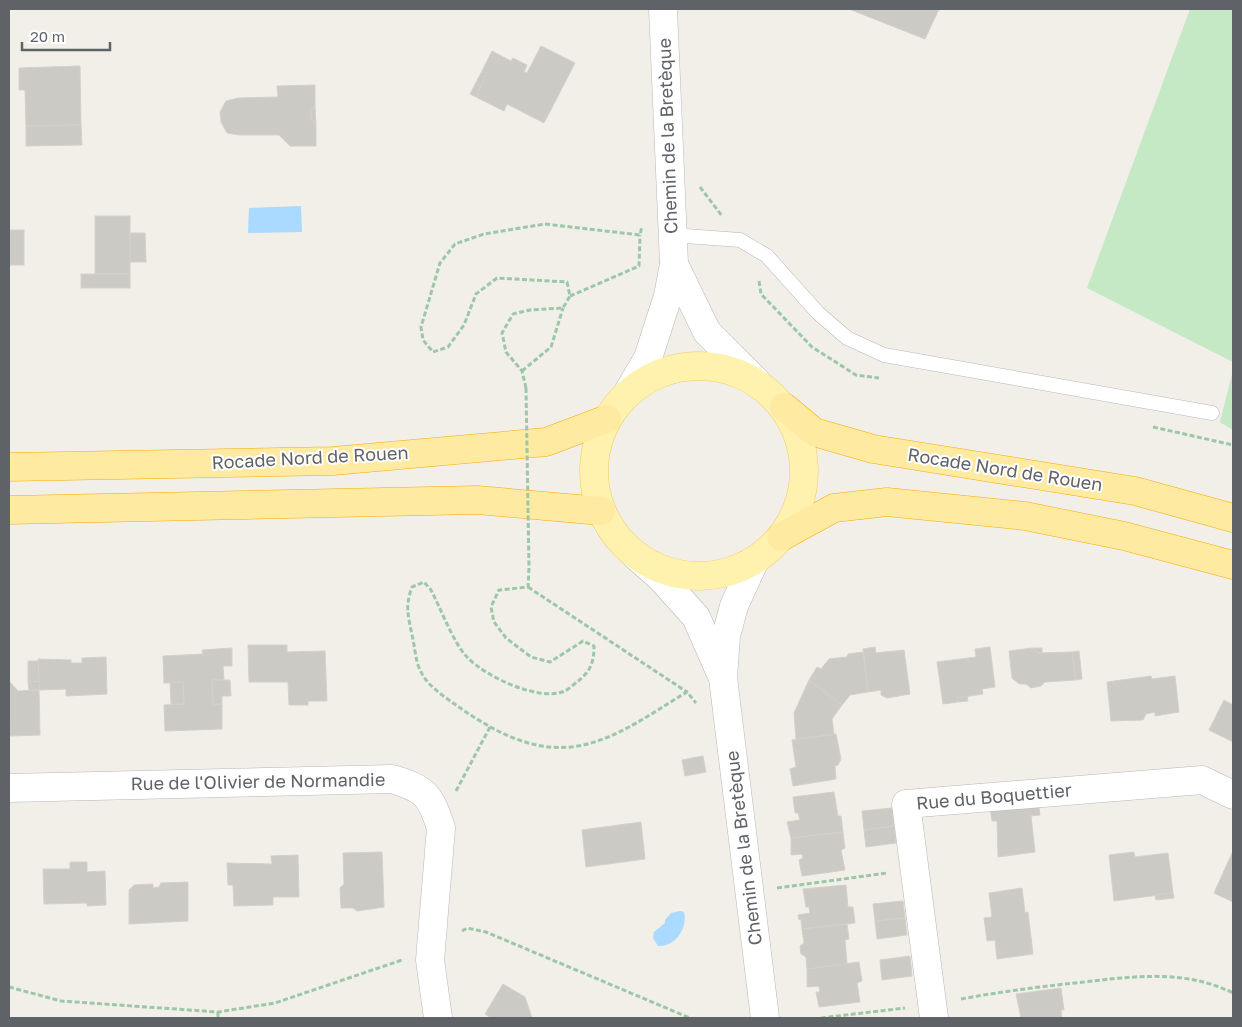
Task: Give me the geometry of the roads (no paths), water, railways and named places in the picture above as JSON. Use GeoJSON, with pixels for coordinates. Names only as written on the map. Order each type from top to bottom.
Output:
{"type":"FeatureCollection","features":[{"type":"Feature","properties":{"kind":"highway","name":"Rocade Nord de Rouen"},"geometry":{"type":"LineString","coordinates":[[784,407],[814,432],[873,449],[1135,491],[1233,518]]}},
{"type":"Feature","properties":{"kind":"highway","name":"Rocade Nord de Rouen"},"geometry":{"type":"LineString","coordinates":[[9,467],[342,460],[546,442],[607,419]]}},
{"type":"Feature","properties":{"kind":"highway"},"geometry":{"type":"LineString","coordinates":[[9,510],[477,500],[601,511]]}},
{"type":"Feature","properties":{"kind":"highway"},"geometry":{"type":"LineString","coordinates":[[781,538],[834,508],[887,502],[1025,516],[1124,536],[1233,565]]}},
{"type":"Feature","properties":{"kind":"main road"},"geometry":{"type":"LineString","coordinates":[[690,365],[724,368],[756,381],[784,407],[800,439],[805,473],[799,507],[781,538],[754,562],[715,575],[674,574],[636,556],[616,536],[601,511],[593,464],[607,419],[628,392],[657,374],[690,365]]}},
{"type":"Feature","properties":{"kind":"street","name":"Chemin de la Bretèque"},"geometry":{"type":"LineString","coordinates":[[628,392],[648,358],[668,296],[674,264],[663,9]]}},
{"type":"Feature","properties":{"kind":"street","name":"Chemin de la Bretèque"},"geometry":{"type":"LineString","coordinates":[[674,264],[707,332],[756,381]]}},
{"type":"Feature","properties":{"kind":"street","name":"Chemin de la Bretèque"},"geometry":{"type":"LineString","coordinates":[[636,556],[660,577],[696,617],[723,678]]}},
{"type":"Feature","properties":{"kind":"street","name":"Chemin de la Bretèque"},"geometry":{"type":"LineString","coordinates":[[754,562],[734,606],[728,629],[723,678],[765,1018]]}},
{"type":"Feature","properties":{"kind":"street","name":"Rue de l'Olivier de Normandie"},"geometry":{"type":"LineString","coordinates":[[9,788],[392,779],[419,787],[434,808],[441,828],[430,960],[438,1018]]}},
{"type":"Feature","properties":{"kind":"street","name":"Rue du Boquettier"},"geometry":{"type":"LineString","coordinates":[[933,1011],[906,804],[1202,780],[1233,795]]}},
{"type":"Feature","properties":{"kind":"lane"},"geometry":{"type":"LineString","coordinates":[[672,235],[740,240],[767,256],[818,313],[847,338],[884,354],[1212,413]]}},
{"type":"Feature","properties":{"kind":"water"},"geometry":{"type":"Polygon","coordinates":[[[301,206],[302,232],[248,233],[249,208],[301,206]]]}},
{"type":"Feature","properties":{"kind":"water"},"geometry":{"type":"Polygon","coordinates":[[[684,912],[685,918],[679,935],[670,943],[658,946],[653,938],[654,932],[665,923],[665,920],[671,913],[684,912]]]}}]}
